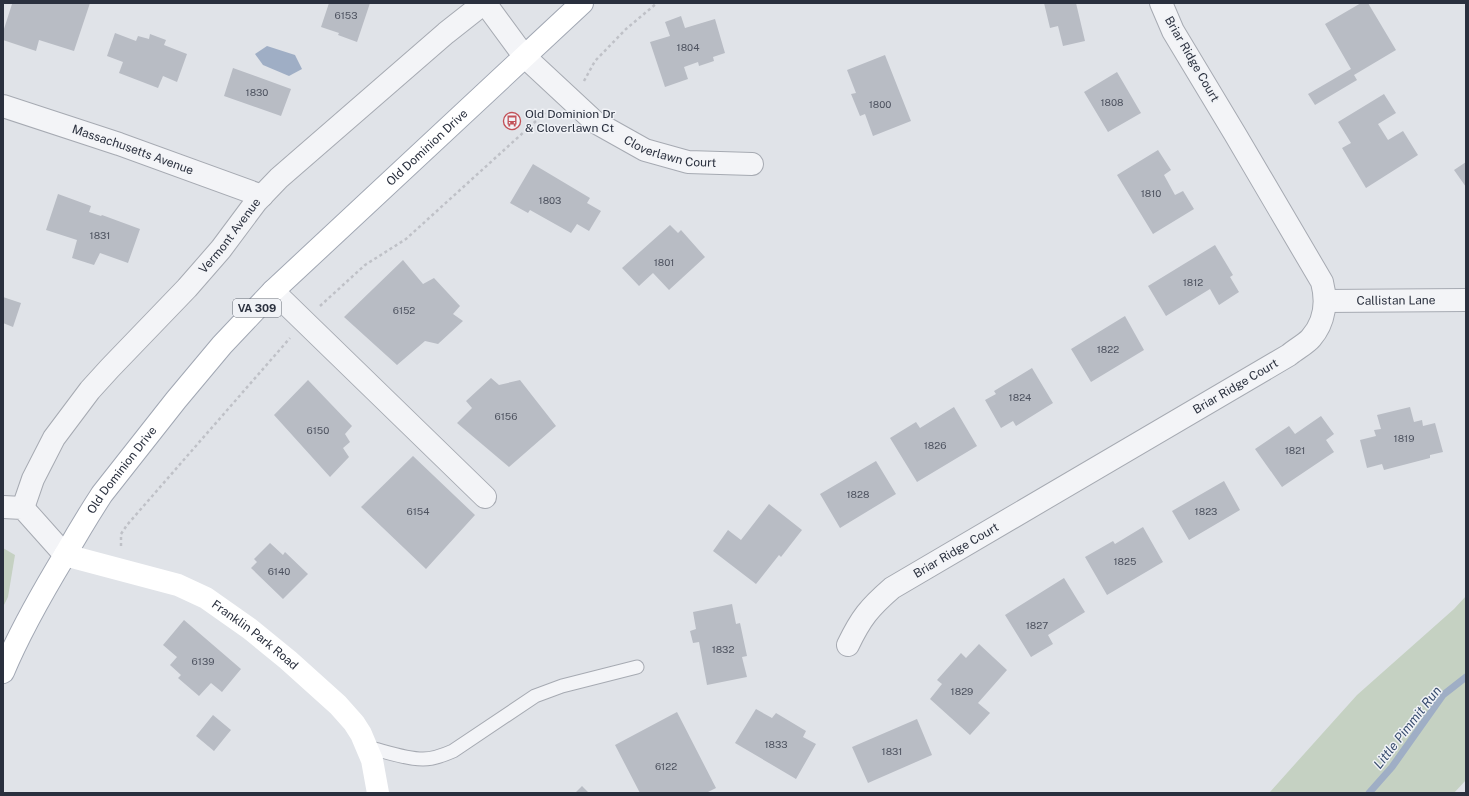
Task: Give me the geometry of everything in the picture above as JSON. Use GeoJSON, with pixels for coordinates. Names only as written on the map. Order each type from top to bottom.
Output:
{"type":"FeatureCollection","features":[{"type":"Feature","properties":{"kind":"main road","name":"Old Dominion Drive"},"geometry":{"type":"LineString","coordinates":[[3,672],[12,649],[44,588],[102,494],[222,345],[273,291],[582,3]]}},
{"type":"Feature","properties":{"kind":"main road","name":"Franklin Park Road"},"geometry":{"type":"LineString","coordinates":[[65,555],[178,585],[206,598],[250,629],[288,660],[338,705],[354,723],[372,760],[378,793]]}},
{"type":"Feature","properties":{"kind":"street","name":"Cloverlawn Court"},"geometry":{"type":"LineString","coordinates":[[485,3],[524,56],[595,122],[644,150],[688,162],[752,164]]}},
{"type":"Feature","properties":{"kind":"street","name":"Vermont Avenue"},"geometry":{"type":"LineString","coordinates":[[13,507],[33,479],[54,438],[90,390],[222,249],[262,196],[279,178],[434,43],[485,3]]}},
{"type":"Feature","properties":{"kind":"street","name":"Briar Ridge Court"},"geometry":{"type":"LineString","coordinates":[[848,646],[858,624],[874,604],[892,588],[1290,355],[1311,338],[1321,322],[1325,301],[1322,282],[1173,31],[1161,3]]}},
{"type":"Feature","properties":{"kind":"street","name":"Massachusetts Avenue"},"geometry":{"type":"LineString","coordinates":[[3,106],[119,144],[262,196]]}},
{"type":"Feature","properties":{"kind":"street"},"geometry":{"type":"LineString","coordinates":[[273,291],[485,497]]}},
{"type":"Feature","properties":{"kind":"street","name":"Callistan Lane"},"geometry":{"type":"LineString","coordinates":[[1325,301],[1466,300]]}},
{"type":"Feature","properties":{"kind":"street"},"geometry":{"type":"LineString","coordinates":[[13,507],[65,555]]}},
{"type":"Feature","properties":{"kind":"lane"},"geometry":{"type":"LineString","coordinates":[[367,747],[398,755],[423,759],[441,756],[454,751],[535,696],[562,686],[637,667]]}},
{"type":"Feature","properties":{"kind":"path"},"geometry":{"type":"LineString","coordinates":[[584,82],[595,61],[626,30],[657,3]]}},
{"type":"Feature","properties":{"kind":"path"},"geometry":{"type":"LineString","coordinates":[[315,311],[365,265],[406,239],[547,111]]}},
{"type":"Feature","properties":{"kind":"path"},"geometry":{"type":"LineString","coordinates":[[118,569],[121,550],[121,534],[126,525],[290,337]]}},
{"type":"Feature","properties":{"kind":"green space"},"geometry":{"type":"Polygon","coordinates":[[[3,548],[15,555],[8,597],[3,607],[3,548]]]}},
{"type":"Feature","properties":{"kind":"green space"},"geometry":{"type":"Polygon","coordinates":[[[1466,596],[1466,780],[1454,793],[1269,793],[1357,695],[1454,609],[1466,596]]]}},
{"type":"Feature","properties":{"kind":"water"},"geometry":{"type":"Polygon","coordinates":[[[267,46],[295,55],[302,69],[289,76],[263,65],[255,54],[267,46]]]}},
{"type":"Feature","properties":{"kind":"building"},"geometry":{"type":"Polygon","coordinates":[[[90,3],[74,51],[39,40],[36,51],[3,40],[3,32],[12,4],[90,3]]]}},
{"type":"Feature","properties":{"kind":"building"},"geometry":{"type":"Polygon","coordinates":[[[329,3],[370,3],[357,42],[338,35],[339,33],[321,27],[329,3]]]}},
{"type":"Feature","properties":{"kind":"building"},"geometry":{"type":"Polygon","coordinates":[[[1044,3],[1076,3],[1085,41],[1063,46],[1058,26],[1050,28],[1044,3]]]}},
{"type":"Feature","properties":{"kind":"building"},"geometry":{"type":"Polygon","coordinates":[[[1361,3],[1368,3],[1396,50],[1354,75],[1357,80],[1315,105],[1308,94],[1351,69],[1325,24],[1361,3]]]}},
{"type":"Feature","properties":{"kind":"building"},"geometry":{"type":"Polygon","coordinates":[[[681,16],[685,28],[715,19],[725,53],[713,57],[714,61],[699,66],[698,62],[684,67],[688,79],[665,87],[650,42],[670,36],[665,22],[681,16]]]}},
{"type":"Feature","properties":{"kind":"building"},"geometry":{"type":"Polygon","coordinates":[[[115,33],[136,41],[138,36],[149,39],[150,34],[166,40],[164,45],[187,54],[177,82],[163,76],[158,88],[119,73],[123,62],[107,56],[115,33]]]}},
{"type":"Feature","properties":{"kind":"building"},"geometry":{"type":"Polygon","coordinates":[[[885,55],[911,121],[873,136],[865,114],[860,116],[851,94],[856,93],[847,70],[885,55]]]}},
{"type":"Feature","properties":{"kind":"building"},"geometry":{"type":"Polygon","coordinates":[[[233,68],[291,89],[281,116],[224,96],[233,68]]]}},
{"type":"Feature","properties":{"kind":"building"},"geometry":{"type":"Polygon","coordinates":[[[1117,72],[1141,113],[1108,132],[1084,92],[1117,72]]]}},
{"type":"Feature","properties":{"kind":"building"},"geometry":{"type":"Polygon","coordinates":[[[1384,94],[1396,113],[1378,124],[1388,140],[1403,131],[1418,155],[1366,188],[1342,148],[1351,143],[1338,122],[1384,94]]]}},
{"type":"Feature","properties":{"kind":"building"},"geometry":{"type":"Polygon","coordinates":[[[1158,150],[1171,170],[1164,175],[1175,195],[1183,191],[1194,209],[1153,234],[1117,175],[1158,150]]]}},
{"type":"Feature","properties":{"kind":"building"},"geometry":{"type":"Polygon","coordinates":[[[1466,162],[1466,187],[1454,170],[1466,162]]]}},
{"type":"Feature","properties":{"kind":"building"},"geometry":{"type":"Polygon","coordinates":[[[533,164],[590,198],[587,203],[601,211],[589,231],[577,224],[571,233],[530,210],[528,213],[510,203],[533,164]]]}},
{"type":"Feature","properties":{"kind":"building"},"geometry":{"type":"Polygon","coordinates":[[[58,194],[91,206],[89,212],[102,215],[140,229],[128,263],[100,253],[94,265],[72,258],[77,240],[46,230],[58,194]]]}},
{"type":"Feature","properties":{"kind":"building"},"geometry":{"type":"Polygon","coordinates":[[[670,225],[678,233],[681,230],[705,257],[669,290],[653,273],[639,286],[622,268],[670,225]]]}},
{"type":"Feature","properties":{"kind":"building"},"geometry":{"type":"Polygon","coordinates":[[[1215,245],[1233,275],[1230,277],[1239,292],[1219,305],[1210,289],[1166,316],[1148,286],[1215,245]]]}},
{"type":"Feature","properties":{"kind":"building"},"geometry":{"type":"Polygon","coordinates":[[[403,260],[423,284],[434,278],[460,306],[453,314],[463,321],[438,344],[425,341],[397,365],[344,317],[403,260]]]}},
{"type":"Feature","properties":{"kind":"building"},"geometry":{"type":"Polygon","coordinates":[[[3,297],[21,303],[13,327],[3,323],[3,297]]]}},
{"type":"Feature","properties":{"kind":"building"},"geometry":{"type":"Polygon","coordinates":[[[1125,316],[1144,350],[1091,382],[1071,349],[1125,316]]]}},
{"type":"Feature","properties":{"kind":"building"},"geometry":{"type":"Polygon","coordinates":[[[1032,368],[1053,403],[1016,426],[1013,421],[1001,428],[985,400],[996,394],[994,391],[1032,368]]]}},
{"type":"Feature","properties":{"kind":"building"},"geometry":{"type":"Polygon","coordinates":[[[491,378],[499,385],[520,380],[556,426],[509,467],[457,423],[472,408],[466,401],[491,378]]]}},
{"type":"Feature","properties":{"kind":"building"},"geometry":{"type":"Polygon","coordinates":[[[308,380],[352,426],[345,434],[350,442],[343,448],[349,457],[330,477],[274,415],[308,380]]]}},
{"type":"Feature","properties":{"kind":"building"},"geometry":{"type":"Polygon","coordinates":[[[954,407],[977,446],[917,482],[890,438],[916,422],[920,428],[954,407]]]}},
{"type":"Feature","properties":{"kind":"building"},"geometry":{"type":"Polygon","coordinates":[[[1410,407],[1414,422],[1422,420],[1423,426],[1435,423],[1443,452],[1430,455],[1430,458],[1384,470],[1382,464],[1367,468],[1360,440],[1376,436],[1374,430],[1381,429],[1377,415],[1410,407]]]}},
{"type":"Feature","properties":{"kind":"building"},"geometry":{"type":"Polygon","coordinates":[[[1321,416],[1334,434],[1326,440],[1334,452],[1282,487],[1255,449],[1289,426],[1295,434],[1321,416]]]}},
{"type":"Feature","properties":{"kind":"building"},"geometry":{"type":"Polygon","coordinates":[[[413,456],[475,515],[426,569],[361,507],[413,456]]]}},
{"type":"Feature","properties":{"kind":"building"},"geometry":{"type":"Polygon","coordinates":[[[876,461],[896,494],[840,528],[820,494],[876,461]]]}},
{"type":"Feature","properties":{"kind":"building"},"geometry":{"type":"Polygon","coordinates":[[[1224,481],[1240,510],[1189,540],[1172,511],[1224,481]]]}},
{"type":"Feature","properties":{"kind":"building"},"geometry":{"type":"Polygon","coordinates":[[[769,504],[802,530],[781,557],[779,555],[756,584],[713,551],[728,530],[741,540],[769,504]]]}},
{"type":"Feature","properties":{"kind":"building"},"geometry":{"type":"Polygon","coordinates":[[[1143,527],[1163,562],[1107,595],[1085,557],[1113,541],[1115,544],[1143,527]]]}},
{"type":"Feature","properties":{"kind":"building"},"geometry":{"type":"Polygon","coordinates":[[[270,543],[283,555],[285,552],[308,574],[283,599],[251,568],[257,562],[254,559],[270,543]]]}},
{"type":"Feature","properties":{"kind":"building"},"geometry":{"type":"Polygon","coordinates":[[[1064,578],[1085,612],[1048,635],[1053,644],[1031,657],[1005,615],[1064,578]]]}},
{"type":"Feature","properties":{"kind":"building"},"geometry":{"type":"Polygon","coordinates":[[[732,604],[736,624],[740,623],[747,656],[742,657],[747,677],[707,685],[699,642],[693,643],[690,631],[696,629],[693,612],[732,604]]]}},
{"type":"Feature","properties":{"kind":"building"},"geometry":{"type":"Polygon","coordinates":[[[184,620],[241,669],[222,692],[211,683],[199,696],[178,678],[181,675],[170,665],[177,657],[163,645],[184,620]]]}},
{"type":"Feature","properties":{"kind":"building"},"geometry":{"type":"Polygon","coordinates":[[[979,644],[1007,670],[978,703],[990,713],[970,735],[930,699],[942,684],[937,680],[961,653],[966,658],[979,644]]]}},
{"type":"Feature","properties":{"kind":"building"},"geometry":{"type":"Polygon","coordinates":[[[756,709],[772,718],[776,713],[806,731],[803,737],[816,744],[796,779],[735,743],[756,709]]]}},
{"type":"Feature","properties":{"kind":"building"},"geometry":{"type":"Polygon","coordinates":[[[677,712],[716,788],[706,793],[640,793],[615,745],[677,712]]]}},
{"type":"Feature","properties":{"kind":"building"},"geometry":{"type":"Polygon","coordinates":[[[213,715],[231,730],[214,751],[196,736],[213,715]]]}},
{"type":"Feature","properties":{"kind":"building"},"geometry":{"type":"Polygon","coordinates":[[[917,719],[932,755],[868,783],[852,747],[917,719]]]}},
{"type":"Feature","properties":{"kind":"building"},"geometry":{"type":"Polygon","coordinates":[[[582,786],[589,793],[575,793],[582,786]]]}},
{"type":"Feature","properties":{"kind":"waterway","name":"Little Pimmit Run"},"geometry":{"type":"LineString","coordinates":[[1369,793],[1392,767],[1443,695],[1466,677]]}},
{"type":"Feature","properties":{"kind":"place","name":"Old Dominion Dr & Cloverlawn Ct"},"geometry":{"type":"Point","coordinates":[512,121]}}]}
